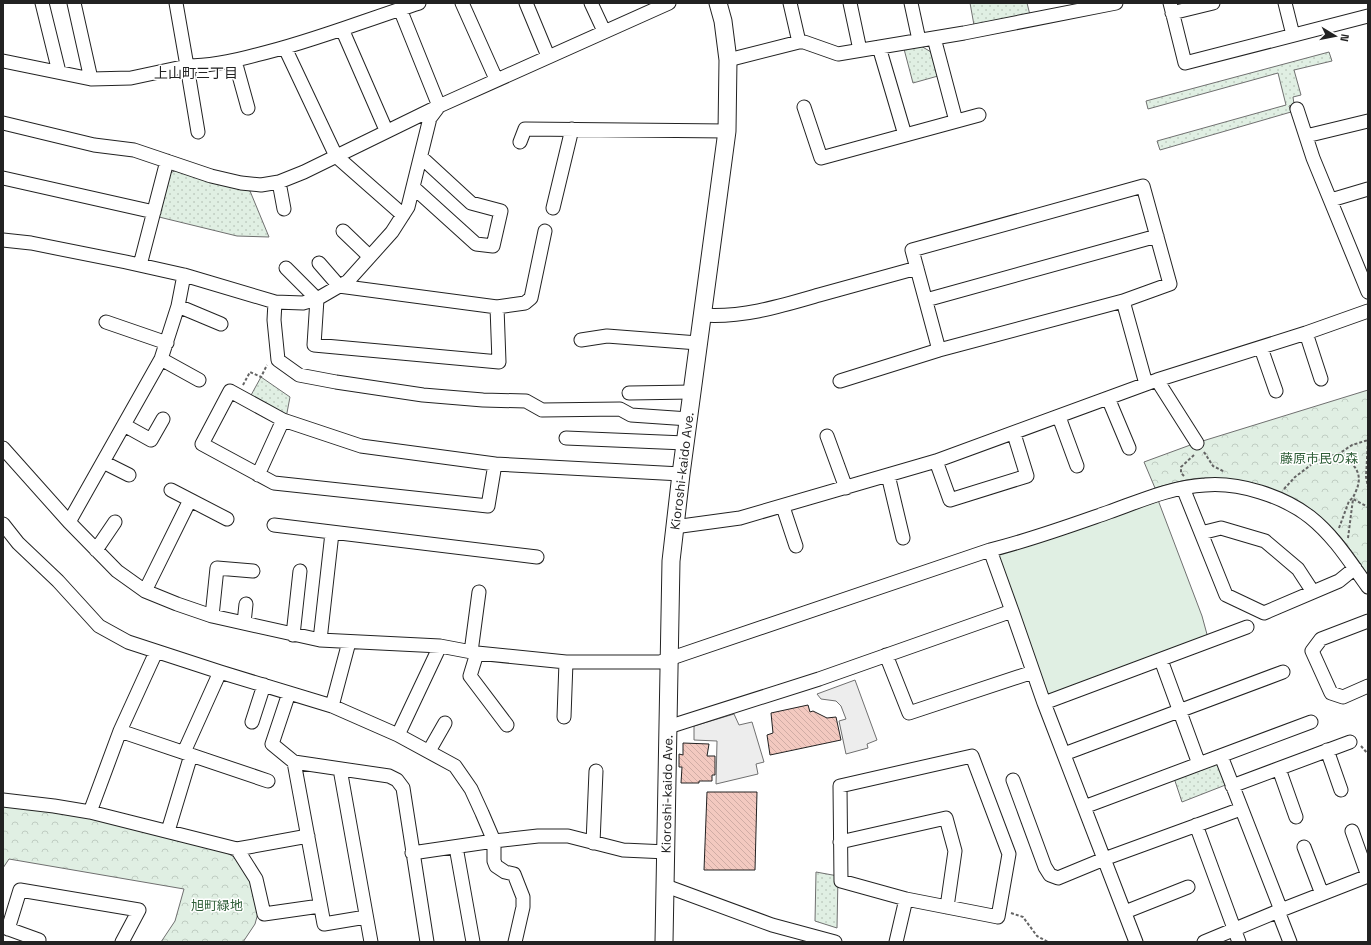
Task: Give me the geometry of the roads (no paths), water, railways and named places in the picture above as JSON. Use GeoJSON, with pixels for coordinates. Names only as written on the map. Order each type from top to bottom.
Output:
{"type":"FeatureCollection","features":[{"type":"Feature","properties":{"kind":"main road","name":"Kioroshi-kaido Ave."},"geometry":{"type":"LineString","coordinates":[[664,942],[667,852],[669,658],[674,527],[727,131],[728,60],[723,22],[718,3]]}},
{"type":"Feature","properties":{"kind":"street"},"geometry":{"type":"LineString","coordinates":[[42,3],[59,72]]}},
{"type":"Feature","properties":{"kind":"street"},"geometry":{"type":"LineString","coordinates":[[74,3],[92,79]]}},
{"type":"Feature","properties":{"kind":"street"},"geometry":{"type":"LineString","coordinates":[[3,61],[92,79],[131,78],[187,66],[235,61],[284,48],[419,3]]}},
{"type":"Feature","properties":{"kind":"street"},"geometry":{"type":"LineString","coordinates":[[462,3],[496,79]]}},
{"type":"Feature","properties":{"kind":"street"},"geometry":{"type":"LineString","coordinates":[[526,3],[548,56]]}},
{"type":"Feature","properties":{"kind":"street"},"geometry":{"type":"LineString","coordinates":[[591,3],[604,31]]}},
{"type":"Feature","properties":{"kind":"street"},"geometry":{"type":"LineString","coordinates":[[3,123],[94,145],[134,150],[211,176],[241,183],[261,185],[279,182],[304,172],[386,130],[496,79],[656,6],[669,3]]}},
{"type":"Feature","properties":{"kind":"street"},"geometry":{"type":"LineString","coordinates":[[790,3],[799,42]]}},
{"type":"Feature","properties":{"kind":"street"},"geometry":{"type":"LineString","coordinates":[[850,3],[860,50]]}},
{"type":"Feature","properties":{"kind":"street"},"geometry":{"type":"LineString","coordinates":[[911,3],[920,40]]}},
{"type":"Feature","properties":{"kind":"street"},"geometry":{"type":"LineString","coordinates":[[728,60],[799,42],[804,42],[838,54],[934,38],[1116,3]]}},
{"type":"Feature","properties":{"kind":"street"},"geometry":{"type":"LineString","coordinates":[[1213,3],[1171,8],[1185,63],[1368,16]]}},
{"type":"Feature","properties":{"kind":"street"},"geometry":{"type":"LineString","coordinates":[[1285,3],[1293,35]]}},
{"type":"Feature","properties":{"kind":"street"},"geometry":{"type":"LineString","coordinates":[[178,4],[198,132]]}},
{"type":"Feature","properties":{"kind":"street"},"geometry":{"type":"LineString","coordinates":[[400,9],[439,106]]}},
{"type":"Feature","properties":{"kind":"street"},"geometry":{"type":"LineString","coordinates":[[342,29],[386,130]]}},
{"type":"Feature","properties":{"kind":"street"},"geometry":{"type":"LineString","coordinates":[[934,38],[956,121]]}},
{"type":"Feature","properties":{"kind":"street"},"geometry":{"type":"LineString","coordinates":[[879,47],[904,135]]}},
{"type":"Feature","properties":{"kind":"street"},"geometry":{"type":"LineString","coordinates":[[284,48],[336,156],[403,215]]}},
{"type":"Feature","properties":{"kind":"street"},"geometry":{"type":"LineString","coordinates":[[235,61],[248,108]]}},
{"type":"Feature","properties":{"kind":"street"},"geometry":{"type":"LineString","coordinates":[[3,240],[31,242],[184,275],[275,302],[303,303],[317,299],[348,280],[392,232],[403,215],[408,207],[430,118],[439,106]]}},
{"type":"Feature","properties":{"kind":"street"},"geometry":{"type":"LineString","coordinates":[[804,107],[821,158],[979,115]]}},
{"type":"Feature","properties":{"kind":"street"},"geometry":{"type":"LineString","coordinates":[[1297,110],[1313,158],[1368,292]]}},
{"type":"Feature","properties":{"kind":"street"},"geometry":{"type":"LineString","coordinates":[[1306,136],[1368,121]]}},
{"type":"Feature","properties":{"kind":"street"},"geometry":{"type":"LineString","coordinates":[[520,142],[525,129],[727,131]]}},
{"type":"Feature","properties":{"kind":"street"},"geometry":{"type":"LineString","coordinates":[[553,208],[572,129]]}},
{"type":"Feature","properties":{"kind":"street"},"geometry":{"type":"LineString","coordinates":[[413,187],[476,244],[493,246],[501,211],[472,202],[421,157]]}},
{"type":"Feature","properties":{"kind":"street"},"geometry":{"type":"LineString","coordinates":[[140,265],[167,161]]}},
{"type":"Feature","properties":{"kind":"street"},"geometry":{"type":"LineString","coordinates":[[3,178],[154,212]]}},
{"type":"Feature","properties":{"kind":"street"},"geometry":{"type":"LineString","coordinates":[[279,182],[284,209]]}},
{"type":"Feature","properties":{"kind":"street"},"geometry":{"type":"LineString","coordinates":[[840,380],[939,350],[1123,301],[1170,284],[1143,186],[912,250],[939,350]]}},
{"type":"Feature","properties":{"kind":"street"},"geometry":{"type":"LineString","coordinates":[[1331,200],[1368,189]]}},
{"type":"Feature","properties":{"kind":"street"},"geometry":{"type":"LineString","coordinates":[[343,231],[369,256]]}},
{"type":"Feature","properties":{"kind":"street"},"geometry":{"type":"LineString","coordinates":[[319,263],[339,286],[497,307],[525,303],[531,298],[545,231]]}},
{"type":"Feature","properties":{"kind":"street"},"geometry":{"type":"LineString","coordinates":[[926,300],[1157,236]]}},
{"type":"Feature","properties":{"kind":"street"},"geometry":{"type":"LineString","coordinates":[[286,268],[317,299],[314,345],[499,362],[497,307]]}},
{"type":"Feature","properties":{"kind":"street"},"geometry":{"type":"LineString","coordinates":[[702,315],[718,316],[750,313],[917,268]]}},
{"type":"Feature","properties":{"kind":"street"},"geometry":{"type":"LineString","coordinates":[[69,522],[161,359],[178,306],[184,275]]}},
{"type":"Feature","properties":{"kind":"street"},"geometry":{"type":"LineString","coordinates":[[1123,301],[1152,382],[1197,443]]}},
{"type":"Feature","properties":{"kind":"street"},"geometry":{"type":"LineString","coordinates":[[275,302],[274,320],[278,360],[299,375],[336,382],[438,396],[483,400],[526,401],[542,410],[620,409],[631,415],[689,418]]}},
{"type":"Feature","properties":{"kind":"street"},"geometry":{"type":"LineString","coordinates":[[178,306],[221,324]]}},
{"type":"Feature","properties":{"kind":"street"},"geometry":{"type":"LineString","coordinates":[[674,527],[740,518],[783,507],[936,461],[1014,434],[1152,382],[1261,348],[1368,311]]}},
{"type":"Feature","properties":{"kind":"street"},"geometry":{"type":"LineString","coordinates":[[106,322],[167,343]]}},
{"type":"Feature","properties":{"kind":"street"},"geometry":{"type":"LineString","coordinates":[[1306,333],[1321,379]]}},
{"type":"Feature","properties":{"kind":"street"},"geometry":{"type":"LineString","coordinates":[[581,340],[607,336],[698,344]]}},
{"type":"Feature","properties":{"kind":"street"},"geometry":{"type":"LineString","coordinates":[[1261,348],[1276,391]]}},
{"type":"Feature","properties":{"kind":"street"},"geometry":{"type":"LineString","coordinates":[[161,359],[198,380]]}},
{"type":"Feature","properties":{"kind":"street"},"geometry":{"type":"LineString","coordinates":[[495,464],[488,506],[274,483],[202,444],[230,391],[283,420],[361,446],[495,464],[681,474]]}},
{"type":"Feature","properties":{"kind":"street"},"geometry":{"type":"LineString","coordinates":[[629,393],[692,392]]}},
{"type":"Feature","properties":{"kind":"street"},"geometry":{"type":"LineString","coordinates":[[1108,398],[1129,448]]}},
{"type":"Feature","properties":{"kind":"street"},"geometry":{"type":"LineString","coordinates":[[1059,417],[1077,466]]}},
{"type":"Feature","properties":{"kind":"street"},"geometry":{"type":"LineString","coordinates":[[124,425],[151,440],[163,419]]}},
{"type":"Feature","properties":{"kind":"street"},"geometry":{"type":"LineString","coordinates":[[258,474],[283,420]]}},
{"type":"Feature","properties":{"kind":"street"},"geometry":{"type":"LineString","coordinates":[[936,461],[950,500],[1027,476],[1014,434]]}},
{"type":"Feature","properties":{"kind":"street"},"geometry":{"type":"LineString","coordinates":[[827,436],[846,488]]}},
{"type":"Feature","properties":{"kind":"street"},"geometry":{"type":"LineString","coordinates":[[566,438],[685,443]]}},
{"type":"Feature","properties":{"kind":"street"},"geometry":{"type":"LineString","coordinates":[[3,448],[96,550],[117,571],[145,590],[177,604],[212,616],[320,640],[440,646],[474,653],[566,662],[660,662],[990,550],[1032,539],[1185,484],[1220,485],[1256,492],[1286,503],[1303,512],[1332,538],[1368,587]]}},
{"type":"Feature","properties":{"kind":"street"},"geometry":{"type":"LineString","coordinates":[[103,462],[129,475]]}},
{"type":"Feature","properties":{"kind":"street"},"geometry":{"type":"LineString","coordinates":[[888,475],[903,538]]}},
{"type":"Feature","properties":{"kind":"street"},"geometry":{"type":"LineString","coordinates":[[1185,484],[1201,533],[1226,595],[1264,613],[1339,581],[1355,568]]}},
{"type":"Feature","properties":{"kind":"street"},"geometry":{"type":"LineString","coordinates":[[171,490],[227,519]]}},
{"type":"Feature","properties":{"kind":"street"},"geometry":{"type":"LineString","coordinates":[[145,590],[190,500]]}},
{"type":"Feature","properties":{"kind":"street"},"geometry":{"type":"LineString","coordinates":[[783,507],[796,546]]}},
{"type":"Feature","properties":{"kind":"street"},"geometry":{"type":"LineString","coordinates":[[96,550],[115,522]]}},
{"type":"Feature","properties":{"kind":"street"},"geometry":{"type":"LineString","coordinates":[[3,524],[18,543],[58,581],[99,626],[128,642],[332,706],[398,735],[455,766],[470,789],[494,841],[494,861],[496,866],[505,872],[514,874],[523,897],[523,907],[515,942]]}},
{"type":"Feature","properties":{"kind":"street"},"geometry":{"type":"LineString","coordinates":[[274,525],[537,557]]}},
{"type":"Feature","properties":{"kind":"street"},"geometry":{"type":"LineString","coordinates":[[1201,533],[1221,528],[1265,541],[1298,568],[1313,592]]}},
{"type":"Feature","properties":{"kind":"street"},"geometry":{"type":"LineString","coordinates":[[320,640],[332,533]]}},
{"type":"Feature","properties":{"kind":"street"},"geometry":{"type":"LineString","coordinates":[[990,550],[1044,703],[1136,942]]}},
{"type":"Feature","properties":{"kind":"street"},"geometry":{"type":"LineString","coordinates":[[212,616],[217,568],[253,571]]}},
{"type":"Feature","properties":{"kind":"street"},"geometry":{"type":"LineString","coordinates":[[293,635],[300,571]]}},
{"type":"Feature","properties":{"kind":"street"},"geometry":{"type":"LineString","coordinates":[[479,592],[474,653],[470,676],[508,725]]}},
{"type":"Feature","properties":{"kind":"street"},"geometry":{"type":"LineString","coordinates":[[244,623],[246,604]]}},
{"type":"Feature","properties":{"kind":"street"},"geometry":{"type":"LineString","coordinates":[[668,727],[886,655],[1012,611]]}},
{"type":"Feature","properties":{"kind":"street"},"geometry":{"type":"LineString","coordinates":[[1368,621],[1321,639],[1312,651],[1331,693],[1343,697],[1368,686]]}},
{"type":"Feature","properties":{"kind":"street"},"geometry":{"type":"LineString","coordinates":[[1044,703],[1247,628]]}},
{"type":"Feature","properties":{"kind":"street"},"geometry":{"type":"LineString","coordinates":[[332,706],[349,642]]}},
{"type":"Feature","properties":{"kind":"street"},"geometry":{"type":"LineString","coordinates":[[398,735],[440,646]]}},
{"type":"Feature","properties":{"kind":"street"},"geometry":{"type":"LineString","coordinates":[[90,812],[120,731],[156,652]]}},
{"type":"Feature","properties":{"kind":"street"},"geometry":{"type":"LineString","coordinates":[[886,655],[909,714],[1033,672]]}},
{"type":"Feature","properties":{"kind":"street"},"geometry":{"type":"LineString","coordinates":[[1161,660],[1199,764]]}},
{"type":"Feature","properties":{"kind":"street"},"geometry":{"type":"LineString","coordinates":[[564,717],[566,662]]}},
{"type":"Feature","properties":{"kind":"street"},"geometry":{"type":"LineString","coordinates":[[168,831],[187,754],[220,672]]}},
{"type":"Feature","properties":{"kind":"street"},"geometry":{"type":"LineString","coordinates":[[1064,754],[1283,672]]}},
{"type":"Feature","properties":{"kind":"street"},"geometry":{"type":"LineString","coordinates":[[252,722],[264,685]]}},
{"type":"Feature","properties":{"kind":"street"},"geometry":{"type":"LineString","coordinates":[[289,693],[272,744],[294,762],[389,776],[397,780],[403,788],[427,942]]}},
{"type":"Feature","properties":{"kind":"street"},"geometry":{"type":"LineString","coordinates":[[1084,807],[1311,722]]}},
{"type":"Feature","properties":{"kind":"street"},"geometry":{"type":"LineString","coordinates":[[429,751],[445,723]]}},
{"type":"Feature","properties":{"kind":"street"},"geometry":{"type":"LineString","coordinates":[[120,731],[268,781]]}},
{"type":"Feature","properties":{"kind":"street"},"geometry":{"type":"LineString","coordinates":[[1232,786],[1350,742]]}},
{"type":"Feature","properties":{"kind":"street"},"geometry":{"type":"LineString","coordinates":[[1327,750],[1341,790]]}},
{"type":"Feature","properties":{"kind":"street"},"geometry":{"type":"LineString","coordinates":[[972,756],[1009,854],[998,917],[906,899],[841,881],[840,842],[840,786],[972,756]]}},
{"type":"Feature","properties":{"kind":"street"},"geometry":{"type":"LineString","coordinates":[[1220,756],[1290,942]]}},
{"type":"Feature","properties":{"kind":"street"},"geometry":{"type":"LineString","coordinates":[[294,762],[324,924],[366,917]]}},
{"type":"Feature","properties":{"kind":"street"},"geometry":{"type":"LineString","coordinates":[[340,769],[371,942]]}},
{"type":"Feature","properties":{"kind":"street"},"geometry":{"type":"LineString","coordinates":[[1279,769],[1296,817]]}},
{"type":"Feature","properties":{"kind":"street"},"geometry":{"type":"LineString","coordinates":[[593,842],[596,771]]}},
{"type":"Feature","properties":{"kind":"street"},"geometry":{"type":"LineString","coordinates":[[1013,780],[1044,867],[1050,875],[1058,878],[1104,859],[1241,809]]}},
{"type":"Feature","properties":{"kind":"street"},"geometry":{"type":"LineString","coordinates":[[3,800],[90,812],[236,849],[308,836]]}},
{"type":"Feature","properties":{"kind":"street"},"geometry":{"type":"LineString","coordinates":[[840,842],[946,818],[954,851],[948,907]]}},
{"type":"Feature","properties":{"kind":"street"},"geometry":{"type":"LineString","coordinates":[[1196,825],[1238,942]]}},
{"type":"Feature","properties":{"kind":"street"},"geometry":{"type":"LineString","coordinates":[[1204,942],[1279,910],[1368,876],[1352,831]]}},
{"type":"Feature","properties":{"kind":"street"},"geometry":{"type":"LineString","coordinates":[[412,853],[538,836],[568,836],[622,850],[667,852]]}},
{"type":"Feature","properties":{"kind":"street"},"geometry":{"type":"LineString","coordinates":[[456,847],[473,942]]}},
{"type":"Feature","properties":{"kind":"street"},"geometry":{"type":"LineString","coordinates":[[1304,847],[1322,894]]}},
{"type":"Feature","properties":{"kind":"street"},"geometry":{"type":"LineString","coordinates":[[236,849],[256,879],[264,914],[320,906]]}},
{"type":"Feature","properties":{"kind":"street"},"geometry":{"type":"LineString","coordinates":[[666,886],[772,924],[835,942]]}},
{"type":"Feature","properties":{"kind":"street"},"geometry":{"type":"LineString","coordinates":[[1125,912],[1188,887]]}},
{"type":"Feature","properties":{"kind":"street"},"geometry":{"type":"LineString","coordinates":[[40,941],[6,928],[20,890],[139,910],[122,942]]}},
{"type":"Feature","properties":{"kind":"street"},"geometry":{"type":"LineString","coordinates":[[896,942],[906,899]]}},
{"type":"Feature","properties":{"kind":"district","name":"上山町三丁目"},"geometry":{"type":"Point","coordinates":[196,73]}},
{"type":"Feature","properties":{"kind":"park label","name":"藤原市民の森"},"geometry":{"type":"Point","coordinates":[1319,458]}},
{"type":"Feature","properties":{"kind":"park label","name":"旭町緑地"},"geometry":{"type":"Point","coordinates":[217,905]}}]}
